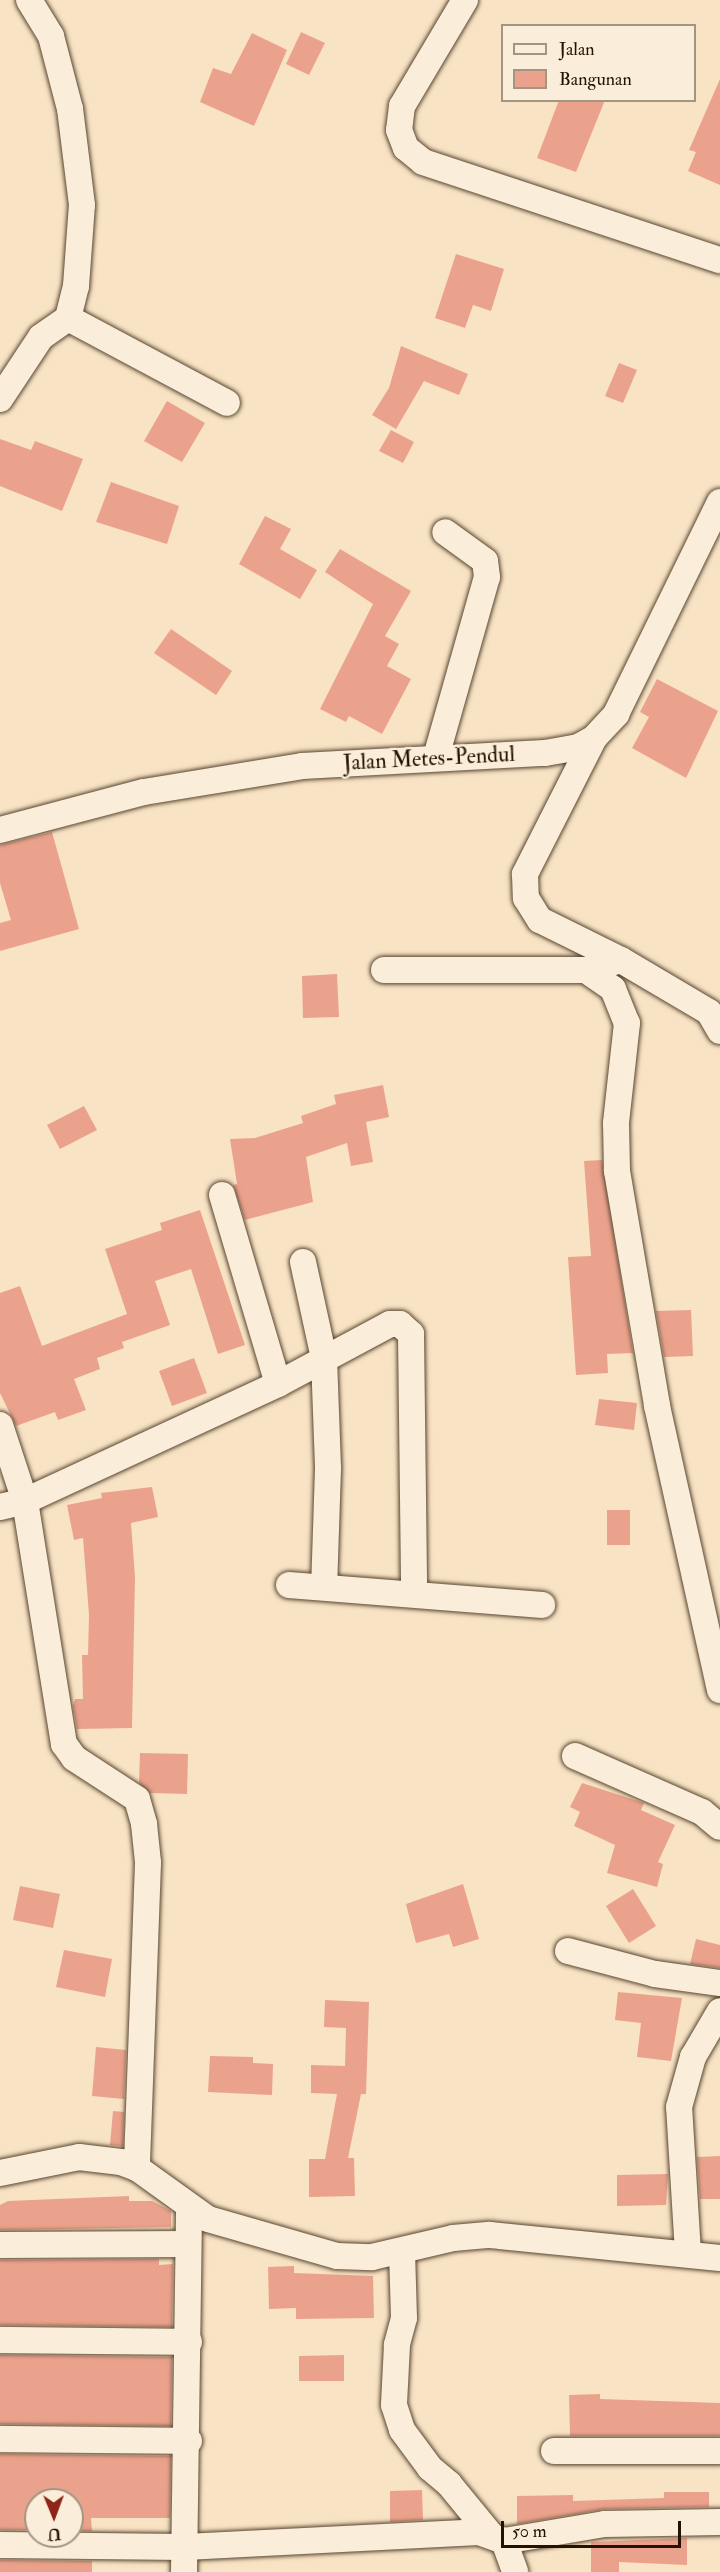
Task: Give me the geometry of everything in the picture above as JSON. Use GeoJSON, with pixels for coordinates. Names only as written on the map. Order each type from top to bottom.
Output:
{"type":"FeatureCollection","features":[{"type":"Feature","properties":{"kind":"street"},"geometry":{"type":"LineString","coordinates":[[0,399],[42,337],[68,318],[76,286],[82,205],[70,109],[51,36],[29,0]]}},
{"type":"Feature","properties":{"kind":"street"},"geometry":{"type":"LineString","coordinates":[[465,0],[402,106],[399,130],[406,147],[423,162],[720,260]]}},
{"type":"Feature","properties":{"kind":"street"},"geometry":{"type":"LineString","coordinates":[[68,318],[227,403]]}},
{"type":"Feature","properties":{"kind":"street"},"geometry":{"type":"LineString","coordinates":[[720,502],[632,686],[594,738],[525,874],[523,886],[540,920],[621,960],[709,1012],[720,1031]]}},
{"type":"Feature","properties":{"kind":"street"},"geometry":{"type":"LineString","coordinates":[[436,757],[487,577],[485,561],[445,532]]}},
{"type":"Feature","properties":{"kind":"street","name":"Jalan Metes-Pendul"},"geometry":{"type":"LineString","coordinates":[[0,830],[122,797],[221,778],[302,766],[559,752],[594,738]]}},
{"type":"Feature","properties":{"kind":"street"},"geometry":{"type":"LineString","coordinates":[[384,970],[586,970],[621,960]]}},
{"type":"Feature","properties":{"kind":"street"},"geometry":{"type":"LineString","coordinates":[[586,970],[613,989],[627,1023],[616,1123],[617,1171],[657,1406],[720,1690]]}},
{"type":"Feature","properties":{"kind":"street"},"geometry":{"type":"LineString","coordinates":[[222,1195],[278,1384]]}},
{"type":"Feature","properties":{"kind":"street"},"geometry":{"type":"LineString","coordinates":[[303,1262],[324,1358],[328,1469],[324,1587]]}},
{"type":"Feature","properties":{"kind":"street"},"geometry":{"type":"LineString","coordinates":[[0,1508],[25,1501],[278,1384],[390,1324],[400,1324],[411,1334],[414,1592]]}},
{"type":"Feature","properties":{"kind":"street"},"geometry":{"type":"LineString","coordinates":[[0,1425],[25,1501],[64,1744],[74,1758],[137,1799],[144,1824],[148,1863],[137,2168]]}},
{"type":"Feature","properties":{"kind":"street"},"geometry":{"type":"LineString","coordinates":[[289,1585],[414,1592],[542,1605]]}},
{"type":"Feature","properties":{"kind":"street"},"geometry":{"type":"LineString","coordinates":[[575,1756],[702,1812],[720,1827]]}},
{"type":"Feature","properties":{"kind":"street"},"geometry":{"type":"LineString","coordinates":[[568,1951],[655,1974],[720,1983]]}},
{"type":"Feature","properties":{"kind":"street"},"geometry":{"type":"LineString","coordinates":[[688,2253],[679,2107],[693,2057],[720,2012]]}},
{"type":"Feature","properties":{"kind":"street"},"geometry":{"type":"LineString","coordinates":[[0,2174],[79,2157],[137,2168],[189,2209],[244,2232],[314,2251],[372,2257],[490,2235],[720,2258]]}},
{"type":"Feature","properties":{"kind":"street"},"geometry":{"type":"LineString","coordinates":[[184,2572],[189,2441],[189,2209]]}},
{"type":"Feature","properties":{"kind":"street"},"geometry":{"type":"LineString","coordinates":[[0,2244],[189,2244]]}},
{"type":"Feature","properties":{"kind":"street"},"geometry":{"type":"LineString","coordinates":[[402,2250],[404,2318],[397,2346],[394,2405],[402,2430],[430,2469],[449,2484],[497,2537],[515,2572]]}},
{"type":"Feature","properties":{"kind":"street"},"geometry":{"type":"LineString","coordinates":[[0,2340],[189,2342]]}},
{"type":"Feature","properties":{"kind":"street"},"geometry":{"type":"LineString","coordinates":[[0,2439],[189,2441]]}},
{"type":"Feature","properties":{"kind":"street"},"geometry":{"type":"LineString","coordinates":[[554,2451],[720,2451]]}},
{"type":"Feature","properties":{"kind":"street"},"geometry":{"type":"LineString","coordinates":[[0,2545],[185,2547],[497,2537],[605,2524],[720,2522]]}},
{"type":"Feature","properties":{"kind":"building"},"geometry":{"type":"Polygon","coordinates":[[[301,32],[325,43],[309,75],[286,64],[301,32]]]}},
{"type":"Feature","properties":{"kind":"building"},"geometry":{"type":"Polygon","coordinates":[[[252,33],[287,50],[254,126],[200,102],[213,68],[231,74],[252,33]]]}},
{"type":"Feature","properties":{"kind":"building"},"geometry":{"type":"Polygon","coordinates":[[[720,79],[720,185],[688,171],[696,152],[689,150],[720,79]]]}},
{"type":"Feature","properties":{"kind":"building"},"geometry":{"type":"Polygon","coordinates":[[[558,102],[604,102],[576,172],[537,158],[558,102]]]}},
{"type":"Feature","properties":{"kind":"building"},"geometry":{"type":"Polygon","coordinates":[[[456,254],[504,269],[491,311],[473,305],[465,328],[435,318],[456,254]]]}},
{"type":"Feature","properties":{"kind":"building"},"geometry":{"type":"Polygon","coordinates":[[[401,346],[468,374],[459,395],[424,381],[396,429],[372,415],[389,388],[401,346]]]}},
{"type":"Feature","properties":{"kind":"building"},"geometry":{"type":"Polygon","coordinates":[[[619,363],[637,370],[623,403],[605,396],[619,363]]]}},
{"type":"Feature","properties":{"kind":"building"},"geometry":{"type":"Polygon","coordinates":[[[167,401],[205,423],[182,462],[144,441],[167,401]]]}},
{"type":"Feature","properties":{"kind":"building"},"geometry":{"type":"Polygon","coordinates":[[[391,430],[414,442],[403,463],[379,451],[391,430]]]}},
{"type":"Feature","properties":{"kind":"building"},"geometry":{"type":"Polygon","coordinates":[[[0,439],[31,450],[35,441],[83,459],[62,511],[0,486],[0,439]]]}},
{"type":"Feature","properties":{"kind":"building"},"geometry":{"type":"Polygon","coordinates":[[[111,482],[179,506],[167,544],[96,522],[111,482]]]}},
{"type":"Feature","properties":{"kind":"building"},"geometry":{"type":"Polygon","coordinates":[[[265,516],[291,529],[280,549],[317,570],[300,599],[239,564],[265,516]]]}},
{"type":"Feature","properties":{"kind":"building"},"geometry":{"type":"Polygon","coordinates":[[[340,549],[411,591],[385,636],[399,644],[387,666],[411,679],[382,734],[349,716],[346,722],[320,709],[373,604],[325,572],[340,549]]]}},
{"type":"Feature","properties":{"kind":"building"},"geometry":{"type":"Polygon","coordinates":[[[171,629],[232,671],[216,695],[154,653],[171,629]]]}},
{"type":"Feature","properties":{"kind":"building"},"geometry":{"type":"Polygon","coordinates":[[[657,679],[718,711],[686,778],[632,748],[649,717],[640,712],[657,679]]]}},
{"type":"Feature","properties":{"kind":"building"},"geometry":{"type":"Polygon","coordinates":[[[52,832],[79,929],[0,951],[0,923],[11,920],[0,883],[0,845],[52,832]]]}},
{"type":"Feature","properties":{"kind":"building"},"geometry":{"type":"Polygon","coordinates":[[[337,974],[339,1017],[303,1018],[302,976],[337,974]]]}},
{"type":"Feature","properties":{"kind":"building"},"geometry":{"type":"Polygon","coordinates":[[[383,1085],[389,1117],[366,1122],[373,1162],[351,1166],[347,1143],[306,1157],[313,1202],[245,1220],[233,1185],[237,1184],[230,1139],[255,1138],[303,1123],[301,1116],[336,1104],[334,1095],[383,1085]]]}},
{"type":"Feature","properties":{"kind":"building"},"geometry":{"type":"Polygon","coordinates":[[[84,1106],[97,1130],[60,1149],[47,1125],[84,1106]]]}},
{"type":"Feature","properties":{"kind":"building"},"geometry":{"type":"Polygon","coordinates":[[[602,1160],[633,1353],[607,1354],[608,1373],[576,1375],[568,1257],[591,1256],[584,1161],[602,1160]]]}},
{"type":"Feature","properties":{"kind":"building"},"geometry":{"type":"Polygon","coordinates":[[[200,1210],[245,1345],[218,1354],[191,1269],[155,1281],[170,1325],[122,1342],[124,1348],[97,1358],[100,1369],[74,1379],[86,1410],[58,1420],[55,1412],[16,1426],[0,1393],[0,1293],[20,1286],[42,1346],[127,1314],[105,1249],[162,1230],[160,1223],[200,1210]]]}},
{"type":"Feature","properties":{"kind":"building"},"geometry":{"type":"Polygon","coordinates":[[[691,1310],[693,1356],[664,1357],[656,1311],[691,1310]]]}},
{"type":"Feature","properties":{"kind":"building"},"geometry":{"type":"Polygon","coordinates":[[[194,1358],[207,1393],[172,1406],[159,1371],[194,1358]]]}},
{"type":"Feature","properties":{"kind":"building"},"geometry":{"type":"Polygon","coordinates":[[[599,1399],[637,1403],[634,1430],[595,1425],[599,1399]]]}},
{"type":"Feature","properties":{"kind":"building"},"geometry":{"type":"Polygon","coordinates":[[[152,1487],[158,1517],[131,1523],[135,1577],[132,1728],[77,1729],[73,1706],[75,1699],[83,1699],[82,1655],[88,1655],[89,1615],[83,1538],[74,1540],[67,1505],[102,1498],[101,1493],[152,1487]]]}},
{"type":"Feature","properties":{"kind":"building"},"geometry":{"type":"Polygon","coordinates":[[[607,1510],[630,1510],[630,1545],[607,1545],[607,1510]]]}},
{"type":"Feature","properties":{"kind":"building"},"geometry":{"type":"Polygon","coordinates":[[[140,1753],[188,1754],[187,1794],[150,1793],[139,1783],[140,1753]]]}},
{"type":"Feature","properties":{"kind":"building"},"geometry":{"type":"Polygon","coordinates":[[[582,1783],[644,1803],[641,1810],[675,1825],[658,1862],[663,1864],[657,1887],[607,1873],[615,1845],[574,1826],[580,1812],[570,1807],[582,1783]]]}},
{"type":"Feature","properties":{"kind":"building"},"geometry":{"type":"Polygon","coordinates":[[[463,1884],[479,1939],[453,1947],[449,1934],[416,1943],[406,1904],[463,1884]]]}},
{"type":"Feature","properties":{"kind":"building"},"geometry":{"type":"Polygon","coordinates":[[[20,1886],[60,1894],[53,1928],[13,1920],[20,1886]]]}},
{"type":"Feature","properties":{"kind":"building"},"geometry":{"type":"Polygon","coordinates":[[[633,1889],[656,1926],[629,1943],[606,1906],[633,1889]]]}},
{"type":"Feature","properties":{"kind":"building"},"geometry":{"type":"Polygon","coordinates":[[[696,1939],[720,1945],[720,1968],[690,1964],[696,1939]]]}},
{"type":"Feature","properties":{"kind":"building"},"geometry":{"type":"Polygon","coordinates":[[[64,1950],[112,1959],[105,1997],[56,1987],[64,1950]]]}},
{"type":"Feature","properties":{"kind":"building"},"geometry":{"type":"Polygon","coordinates":[[[618,1992],[682,1998],[671,2061],[637,2057],[641,2023],[615,2020],[618,1992]]]}},
{"type":"Feature","properties":{"kind":"building"},"geometry":{"type":"Polygon","coordinates":[[[325,2000],[369,2002],[366,2094],[361,2094],[348,2158],[354,2158],[355,2196],[309,2197],[309,2159],[325,2159],[337,2094],[311,2093],[311,2065],[345,2066],[346,2028],[324,2027],[325,2000]]]}},
{"type":"Feature","properties":{"kind":"building"},"geometry":{"type":"Polygon","coordinates":[[[96,2047],[126,2050],[124,2099],[92,2096],[96,2047]]]}},
{"type":"Feature","properties":{"kind":"building"},"geometry":{"type":"Polygon","coordinates":[[[210,2056],[253,2057],[253,2063],[273,2064],[272,2095],[208,2092],[210,2056]]]}},
{"type":"Feature","properties":{"kind":"building"},"geometry":{"type":"Polygon","coordinates":[[[113,2111],[124,2112],[123,2146],[110,2145],[113,2111]]]}},
{"type":"Feature","properties":{"kind":"building"},"geometry":{"type":"Polygon","coordinates":[[[720,2156],[720,2199],[700,2199],[697,2157],[720,2156]]]}},
{"type":"Feature","properties":{"kind":"building"},"geometry":{"type":"Polygon","coordinates":[[[668,2174],[666,2205],[617,2206],[617,2175],[668,2174]]]}},
{"type":"Feature","properties":{"kind":"building"},"geometry":{"type":"Polygon","coordinates":[[[129,2196],[129,2201],[152,2201],[171,2211],[171,2227],[0,2230],[0,2205],[8,2201],[129,2196]]]}},
{"type":"Feature","properties":{"kind":"building"},"geometry":{"type":"Polygon","coordinates":[[[159,2259],[159,2265],[173,2264],[172,2327],[0,2325],[0,2260],[159,2259]]]}},
{"type":"Feature","properties":{"kind":"building"},"geometry":{"type":"Polygon","coordinates":[[[294,2266],[294,2273],[373,2276],[374,2318],[296,2319],[296,2308],[269,2309],[268,2267],[294,2266]]]}},
{"type":"Feature","properties":{"kind":"building"},"geometry":{"type":"Polygon","coordinates":[[[0,2355],[172,2357],[171,2426],[0,2424],[0,2355]]]}},
{"type":"Feature","properties":{"kind":"building"},"geometry":{"type":"Polygon","coordinates":[[[344,2355],[344,2381],[299,2381],[299,2356],[344,2355]]]}},
{"type":"Feature","properties":{"kind":"building"},"geometry":{"type":"Polygon","coordinates":[[[600,2394],[600,2399],[720,2403],[720,2436],[570,2436],[569,2395],[600,2394]]]}},
{"type":"Feature","properties":{"kind":"building"},"geometry":{"type":"Polygon","coordinates":[[[0,2454],[171,2456],[170,2518],[91,2518],[92,2531],[84,2531],[84,2488],[24,2488],[24,2530],[0,2530],[0,2454]]]}},
{"type":"Feature","properties":{"kind":"building"},"geometry":{"type":"Polygon","coordinates":[[[422,2490],[423,2520],[390,2522],[390,2491],[422,2490]]]}},
{"type":"Feature","properties":{"kind":"building"},"geometry":{"type":"Polygon","coordinates":[[[664,2492],[709,2492],[709,2507],[605,2509],[517,2524],[517,2496],[573,2495],[573,2501],[664,2498],[664,2492]]]}},
{"type":"Feature","properties":{"kind":"building"},"geometry":{"type":"Polygon","coordinates":[[[687,2538],[687,2565],[619,2562],[619,2572],[591,2572],[591,2542],[687,2538]]]}},
{"type":"Feature","properties":{"kind":"building"},"geometry":{"type":"Polygon","coordinates":[[[0,2560],[92,2561],[92,2572],[0,2572],[0,2560]]]}}]}
